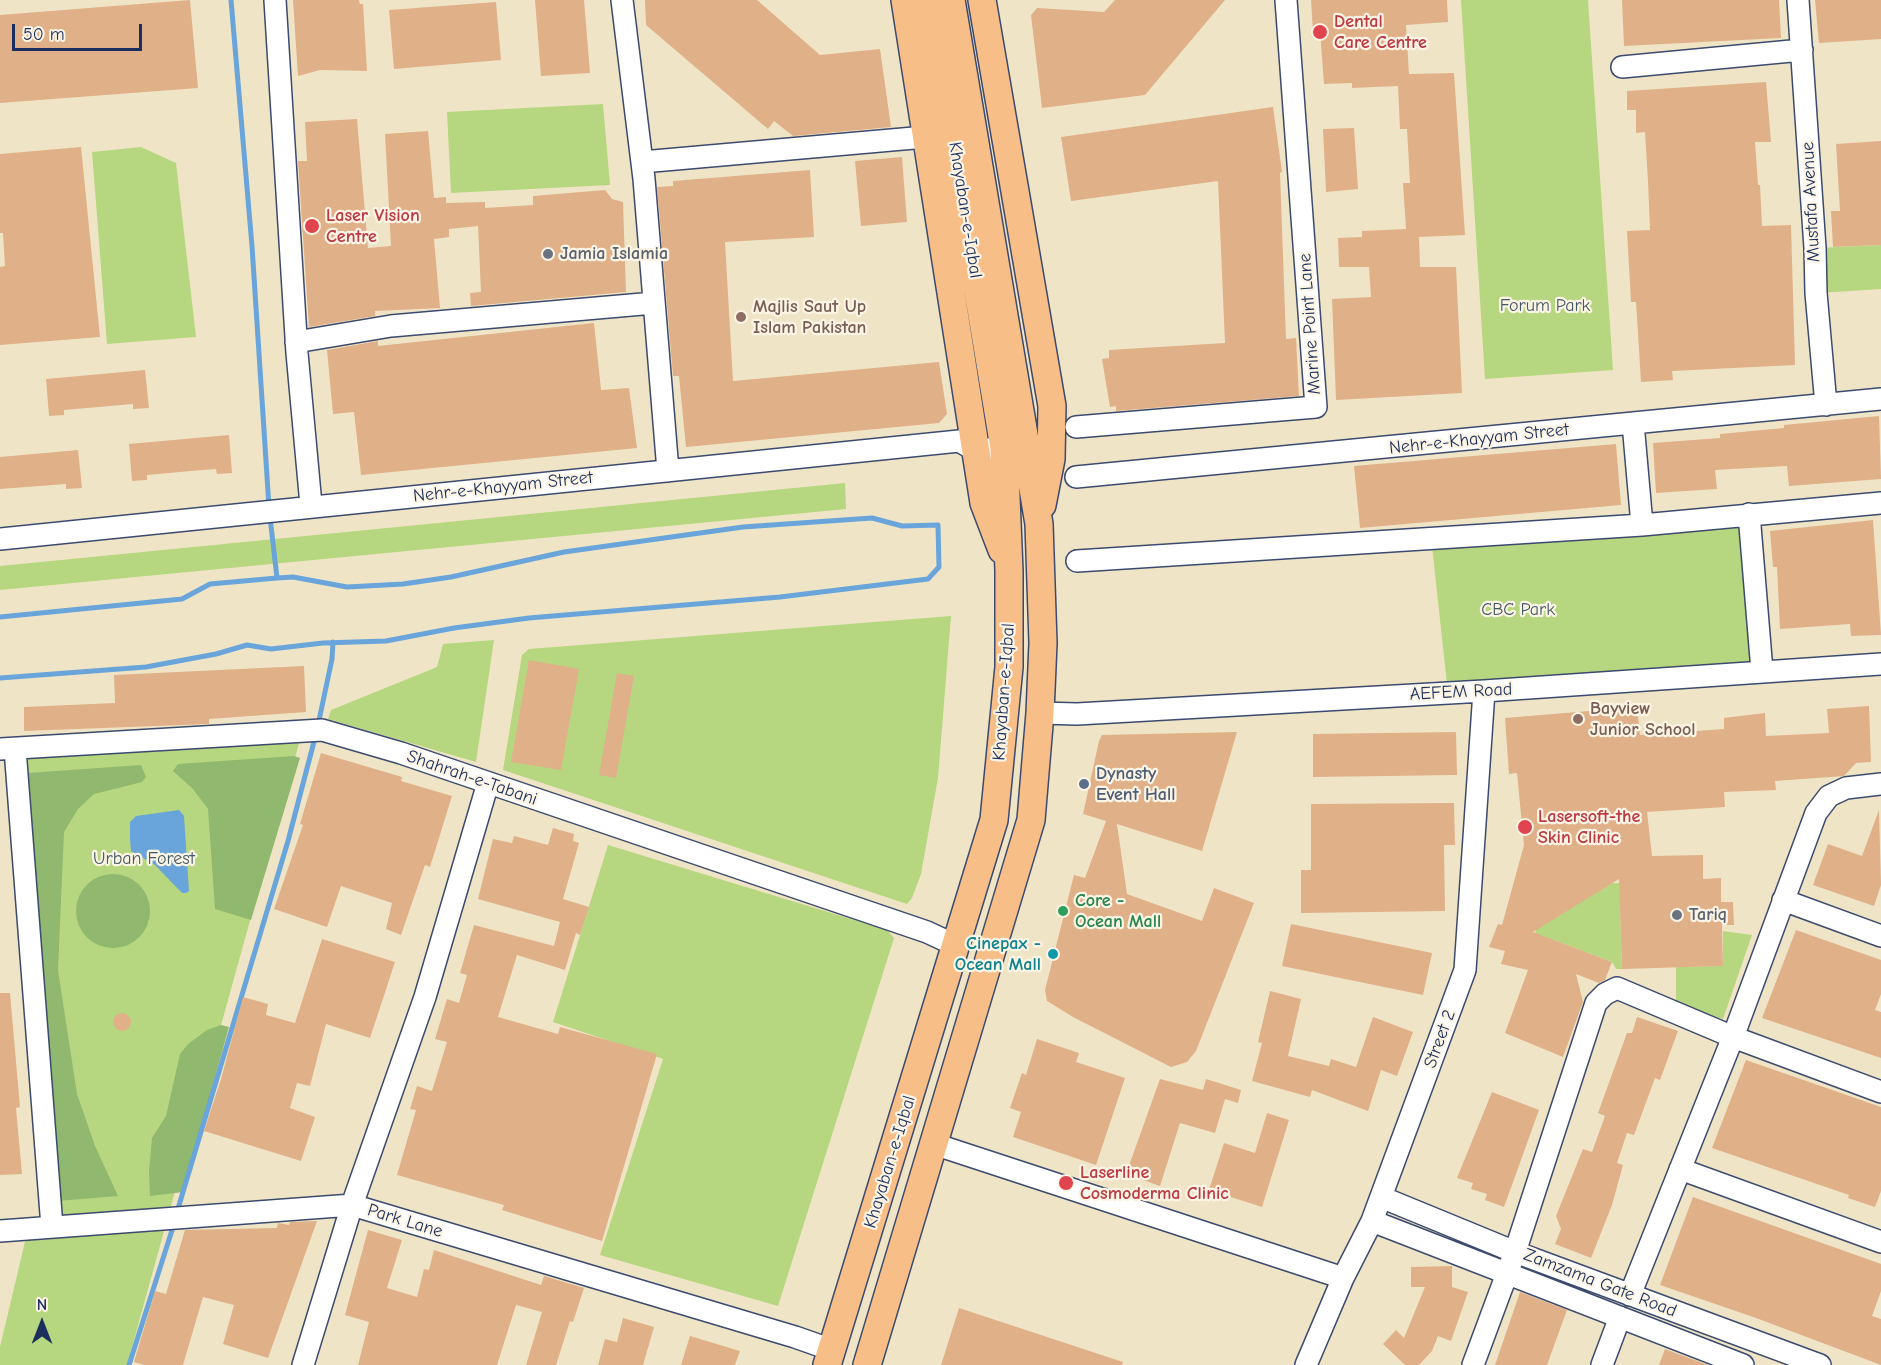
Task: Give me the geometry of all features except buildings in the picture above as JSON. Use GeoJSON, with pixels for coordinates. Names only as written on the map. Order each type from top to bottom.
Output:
{"type":"FeatureCollection","features":[{"type":"Feature","properties":{"kind":"main road"},"geometry":{"type":"LineString","coordinates":[[905,0],[984,503],[1010,571]]}},
{"type":"Feature","properties":{"kind":"main road","name":"Khayaban-e-Iqbal"},"geometry":{"type":"LineString","coordinates":[[830,1358],[994,820],[1009,666],[1010,571],[1004,448],[930,0]]}},
{"type":"Feature","properties":{"kind":"main road","name":"Khayaban-e-Iqbal"},"geometry":{"type":"LineString","coordinates":[[867,1365],[1030,820],[1040,713],[1043,643],[1039,524],[951,0]]}},
{"type":"Feature","properties":{"kind":"main road"},"geometry":{"type":"LineString","coordinates":[[982,0],[1052,406],[1051,459],[1039,524]]}},
{"type":"Feature","properties":{"kind":"street"},"geometry":{"type":"LineString","coordinates":[[275,0],[296,342],[311,505]]}},
{"type":"Feature","properties":{"kind":"street"},"geometry":{"type":"LineString","coordinates":[[622,0],[642,162],[668,471]]}},
{"type":"Feature","properties":{"kind":"street","name":"Marine Point Lane"},"geometry":{"type":"LineString","coordinates":[[1076,428],[1317,407],[1286,0]]}},
{"type":"Feature","properties":{"kind":"street","name":"Mustafa Avenue"},"geometry":{"type":"LineString","coordinates":[[1798,0],[1816,293],[1826,405]]}},
{"type":"Feature","properties":{"kind":"street"},"geometry":{"type":"LineString","coordinates":[[1622,67],[1802,50]]}},
{"type":"Feature","properties":{"kind":"street"},"geometry":{"type":"LineString","coordinates":[[642,162],[914,138]]}},
{"type":"Feature","properties":{"kind":"street"},"geometry":{"type":"LineString","coordinates":[[296,342],[391,326],[654,303]]}},
{"type":"Feature","properties":{"kind":"street","name":"Nehr-e-Khayyam Street"},"geometry":{"type":"LineString","coordinates":[[1076,477],[1881,399]]}},
{"type":"Feature","properties":{"kind":"street"},"geometry":{"type":"LineString","coordinates":[[1633,423],[1642,525]]}},
{"type":"Feature","properties":{"kind":"street","name":"Nehr-e-Khayyam Street"},"geometry":{"type":"LineString","coordinates":[[0,538],[959,441],[975,450],[1004,448]]}},
{"type":"Feature","properties":{"kind":"street"},"geometry":{"type":"LineString","coordinates":[[1077,561],[1642,525],[1881,503]]}},
{"type":"Feature","properties":{"kind":"street"},"geometry":{"type":"LineString","coordinates":[[1749,514],[1762,671]]}},
{"type":"Feature","properties":{"kind":"street","name":"AEFEM Road"},"geometry":{"type":"LineString","coordinates":[[1040,713],[1077,714],[1484,691],[1881,664]]}},
{"type":"Feature","properties":{"kind":"street","name":"Street 2"},"geometry":{"type":"LineString","coordinates":[[1306,1365],[1343,1278],[1372,1221],[1465,970],[1484,691]]}},
{"type":"Feature","properties":{"kind":"street","name":"Shahrah-e-Tabani"},"geometry":{"type":"LineString","coordinates":[[8,749],[322,730],[401,753],[927,932],[957,946]]}},
{"type":"Feature","properties":{"kind":"street"},"geometry":{"type":"LineString","coordinates":[[8,749],[52,1227]]}},
{"type":"Feature","properties":{"kind":"street"},"geometry":{"type":"LineString","coordinates":[[303,1365],[352,1205],[425,997],[488,783]]}},
{"type":"Feature","properties":{"kind":"street"},"geometry":{"type":"LineString","coordinates":[[1630,1295],[1733,1037],[1816,813],[1828,796],[1846,788],[1881,784]]}},
{"type":"Feature","properties":{"kind":"street"},"geometry":{"type":"LineString","coordinates":[[1783,900],[1881,936]]}},
{"type":"Feature","properties":{"kind":"street"},"geometry":{"type":"LineString","coordinates":[[1473,1365],[1515,1252],[1596,1003],[1605,994],[1617,988],[1733,1037],[1881,1092]]}},
{"type":"Feature","properties":{"kind":"street"},"geometry":{"type":"LineString","coordinates":[[934,1144],[1343,1278]]}},
{"type":"Feature","properties":{"kind":"street"},"geometry":{"type":"LineString","coordinates":[[1680,1169],[1881,1242]]}},
{"type":"Feature","properties":{"kind":"street","name":"Zamzama Gate Road"},"geometry":{"type":"LineString","coordinates":[[1381,1197],[1515,1252],[1795,1360],[1820,1365]]}},
{"type":"Feature","properties":{"kind":"street","name":"Park Lane"},"geometry":{"type":"LineString","coordinates":[[0,1231],[352,1205],[795,1337],[830,1358]]}},
{"type":"Feature","properties":{"kind":"street","name":"Zamzama Gate Road"},"geometry":{"type":"LineString","coordinates":[[1372,1221],[1738,1364]]}},
{"type":"Feature","properties":{"kind":"street"},"geometry":{"type":"LineString","coordinates":[[1566,1297],[1574,1274]]}},
{"type":"Feature","properties":{"kind":"street"},"geometry":{"type":"LineString","coordinates":[[1602,1365],[1620,1317]]}},
{"type":"Feature","properties":{"kind":"green space","name":"Forum Park"},"geometry":{"type":"Polygon","coordinates":[[[1461,0],[1588,0],[1613,370],[1485,379],[1461,0]]]}},
{"type":"Feature","properties":{"kind":"green space"},"geometry":{"type":"Polygon","coordinates":[[[603,104],[610,185],[451,193],[447,112],[603,104]]]}},
{"type":"Feature","properties":{"kind":"green space"},"geometry":{"type":"Polygon","coordinates":[[[141,147],[176,163],[196,337],[107,344],[92,152],[141,147]]]}},
{"type":"Feature","properties":{"kind":"green space"},"geometry":{"type":"Polygon","coordinates":[[[1881,245],[1881,289],[1819,293],[1818,248],[1881,245]]]}},
{"type":"Feature","properties":{"kind":"green space"},"geometry":{"type":"Polygon","coordinates":[[[845,483],[846,509],[0,590],[0,566],[845,483]]]}},
{"type":"Feature","properties":{"kind":"green space","name":"CBC Park"},"geometry":{"type":"Polygon","coordinates":[[[1749,514],[1762,671],[1448,693],[1431,537],[1749,514]]]}},
{"type":"Feature","properties":{"kind":"green space"},"geometry":{"type":"Polygon","coordinates":[[[951,616],[938,778],[921,874],[912,898],[907,904],[503,770],[522,655],[529,649],[951,616]]]}},
{"type":"Feature","properties":{"kind":"green space"},"geometry":{"type":"Polygon","coordinates":[[[494,640],[476,762],[328,719],[331,710],[437,667],[443,644],[494,640]]]}},
{"type":"Feature","properties":{"kind":"green space","name":"Urban Forest"},"geometry":{"type":"Polygon","coordinates":[[[303,729],[127,1365],[0,1365],[0,1347],[28,1229],[52,1227],[15,749],[303,729]]]}},
{"type":"Feature","properties":{"kind":"green space"},"geometry":{"type":"Polygon","coordinates":[[[294,756],[300,758],[251,920],[215,909],[208,809],[193,789],[173,771],[178,764],[294,756]]]}},
{"type":"Feature","properties":{"kind":"green space"},"geometry":{"type":"Polygon","coordinates":[[[141,765],[146,777],[142,782],[94,794],[78,809],[64,832],[58,970],[77,1094],[95,1146],[118,1196],[57,1201],[28,773],[141,765]]]}},
{"type":"Feature","properties":{"kind":"green space"},"geometry":{"type":"Polygon","coordinates":[[[608,845],[887,930],[894,938],[778,1306],[600,1255],[663,1059],[553,1022],[608,845]]]}},
{"type":"Feature","properties":{"kind":"green space"},"geometry":{"type":"Polygon","coordinates":[[[106,874],[120,874],[134,880],[144,890],[150,904],[148,925],[134,942],[120,948],[106,948],[92,942],[82,932],[76,918],[76,904],[82,890],[92,880],[106,874]]]}},
{"type":"Feature","properties":{"kind":"green space"},"geometry":{"type":"Polygon","coordinates":[[[1612,883],[1639,884],[1620,906],[1622,969],[1616,969],[1612,962],[1554,940],[1546,962],[1528,959],[1538,922],[1612,883]]]}},
{"type":"Feature","properties":{"kind":"green space"},"geometry":{"type":"Polygon","coordinates":[[[1723,931],[1752,935],[1723,1019],[1676,1004],[1676,967],[1723,966],[1723,931]]]}},
{"type":"Feature","properties":{"kind":"green space"},"geometry":{"type":"Polygon","coordinates":[[[221,1025],[229,1027],[183,1192],[150,1196],[149,1172],[152,1138],[166,1116],[180,1054],[188,1044],[207,1030],[221,1025]]]}},
{"type":"Feature","properties":{"kind":"water"},"geometry":{"type":"Polygon","coordinates":[[[179,810],[184,816],[189,891],[186,893],[182,893],[155,865],[131,851],[130,822],[136,816],[179,810]]]}},
{"type":"Feature","properties":{"kind":"waterway"},"geometry":{"type":"LineString","coordinates":[[231,0],[252,246],[269,507]]}},
{"type":"Feature","properties":{"kind":"waterway"},"geometry":{"type":"LineString","coordinates":[[270,517],[277,578]]}},
{"type":"Feature","properties":{"kind":"waterway"},"geometry":{"type":"LineString","coordinates":[[0,617],[182,599],[210,584],[277,578],[293,577],[347,587],[403,584],[451,577],[564,552],[743,527],[872,518],[902,526],[938,525],[939,567],[928,579],[780,597],[529,618],[454,628],[386,641],[323,643],[271,649],[247,645],[216,654],[146,667],[0,678]]}},
{"type":"Feature","properties":{"kind":"waterway"},"geometry":{"type":"LineString","coordinates":[[318,725],[332,659],[333,642]]}},
{"type":"Feature","properties":{"kind":"waterway"},"geometry":{"type":"LineString","coordinates":[[177,1212],[288,841],[316,734]]}},
{"type":"Feature","properties":{"kind":"waterway"},"geometry":{"type":"LineString","coordinates":[[129,1365],[174,1224]]}},
{"type":"Feature","properties":{"kind":"place","name":"Dental Care Centre"},"geometry":{"type":"Point","coordinates":[1320,32]}},
{"type":"Feature","properties":{"kind":"place","name":"Laser Vision Centre"},"geometry":{"type":"Point","coordinates":[312,226]}},
{"type":"Feature","properties":{"kind":"place","name":"Jamia Islamia"},"geometry":{"type":"Point","coordinates":[548,254]}},
{"type":"Feature","properties":{"kind":"place","name":"Majlis Saut Up Islam Pakistan"},"geometry":{"type":"Point","coordinates":[741,317]}},
{"type":"Feature","properties":{"kind":"place","name":"Bayview Junior School"},"geometry":{"type":"Point","coordinates":[1578,719]}},
{"type":"Feature","properties":{"kind":"place","name":"Dynasty Event Hall"},"geometry":{"type":"Point","coordinates":[1084,784]}},
{"type":"Feature","properties":{"kind":"place","name":"Lasersoft-the Skin Clinic"},"geometry":{"type":"Point","coordinates":[1525,827]}},
{"type":"Feature","properties":{"kind":"place","name":"Core - Ocean Mall"},"geometry":{"type":"Point","coordinates":[1063,911]}},
{"type":"Feature","properties":{"kind":"place","name":"Tariq"},"geometry":{"type":"Point","coordinates":[1677,915]}},
{"type":"Feature","properties":{"kind":"place","name":"Cinepax - Ocean Mall"},"geometry":{"type":"Point","coordinates":[1053,954]}},
{"type":"Feature","properties":{"kind":"place","name":"Laserline Cosmoderma Clinic"},"geometry":{"type":"Point","coordinates":[1066,1183]}}]}
